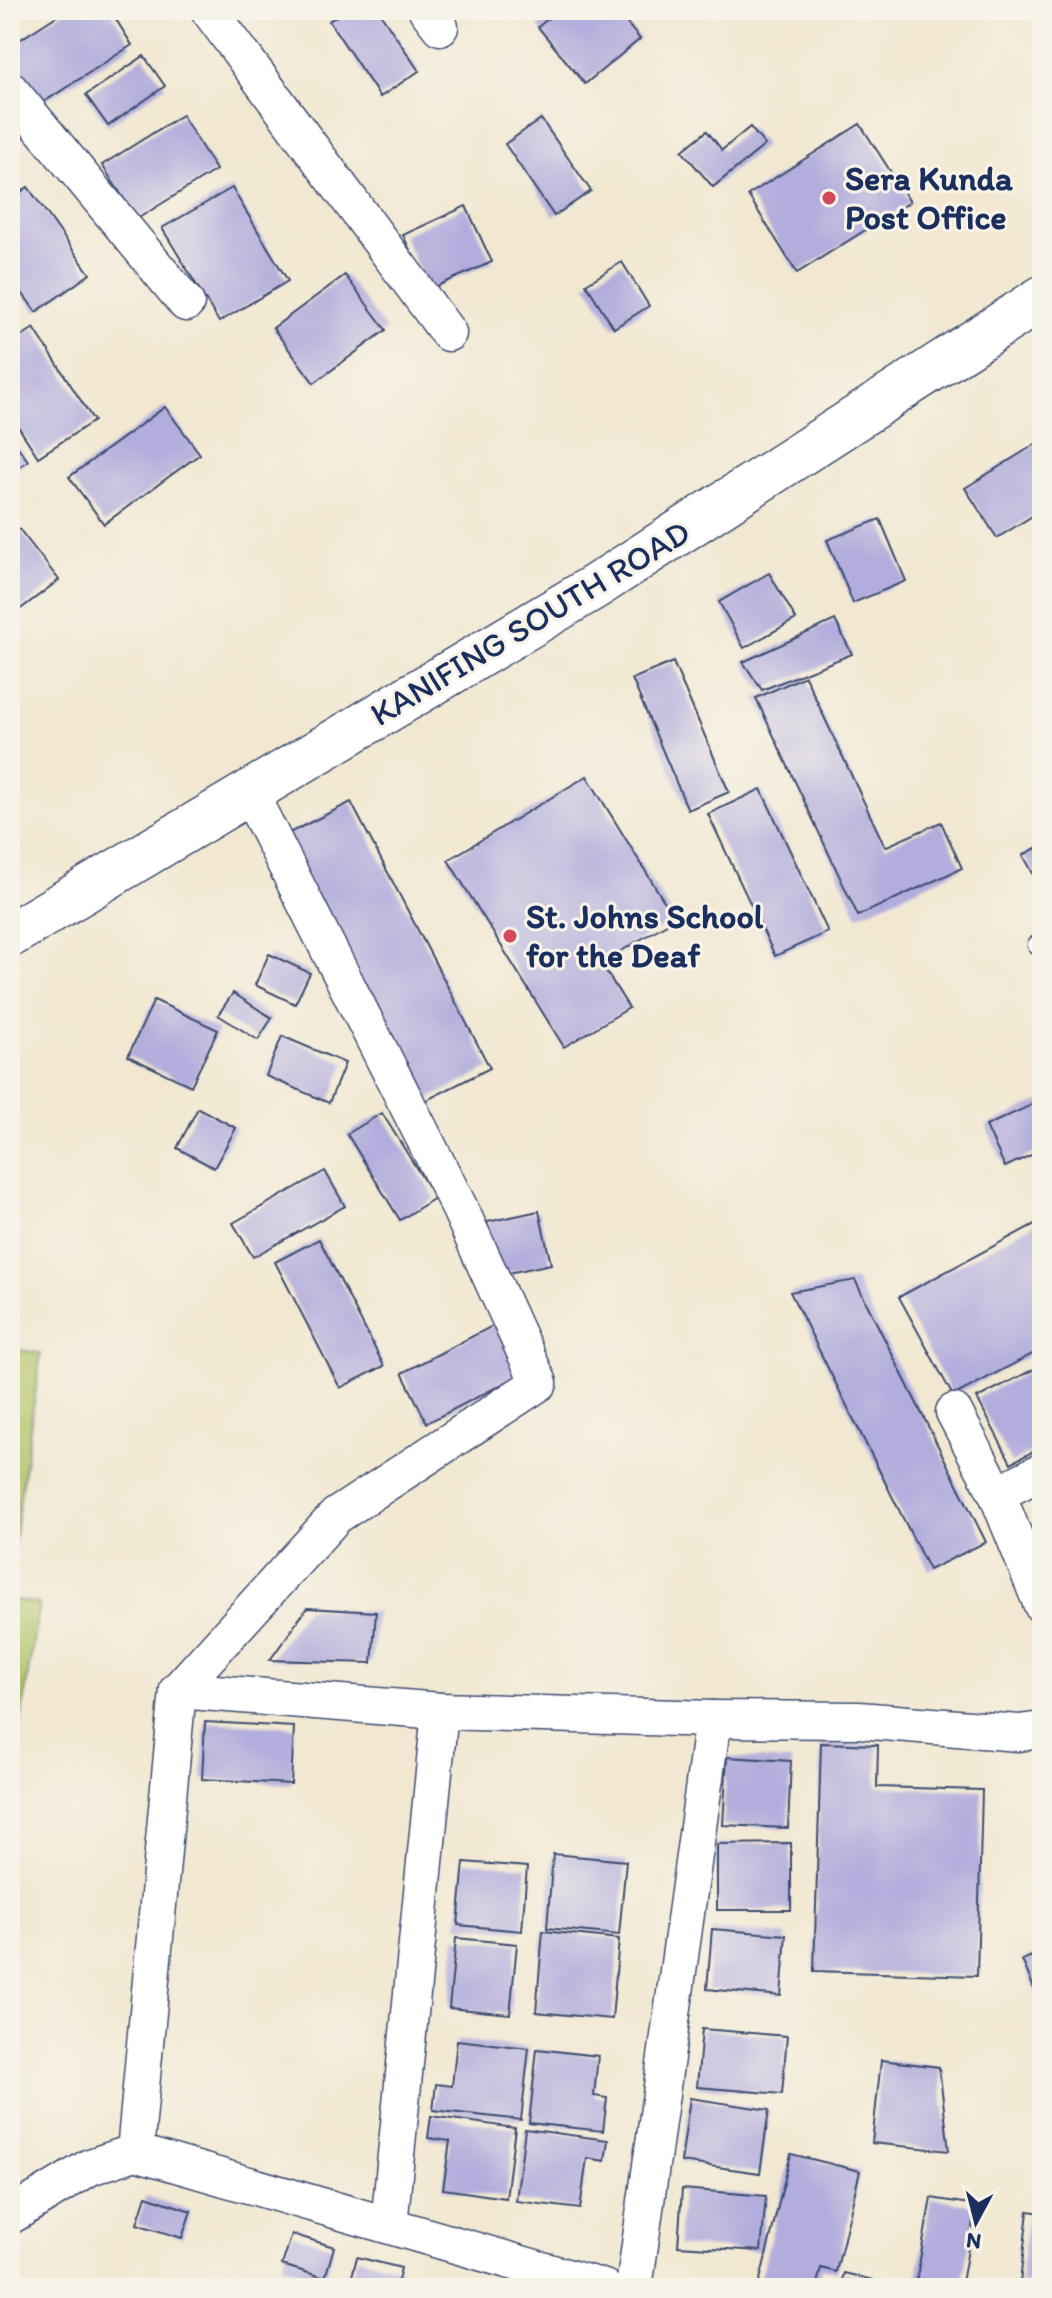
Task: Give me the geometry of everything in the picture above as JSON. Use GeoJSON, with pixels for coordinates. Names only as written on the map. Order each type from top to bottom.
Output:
{"type":"FeatureCollection","features":[{"type":"Feature","properties":{"kind":"street"},"geometry":{"type":"LineString","coordinates":[[209,10],[448,333]]}},
{"type":"Feature","properties":{"kind":"street"},"geometry":{"type":"LineString","coordinates":[[10,90],[186,303]]}},
{"type":"Feature","properties":{"kind":"street","name":"KANIFING SOUTH ROAD"},"geometry":{"type":"LineString","coordinates":[[10,935],[596,586],[1042,298]]}},
{"type":"Feature","properties":{"kind":"street"},"geometry":{"type":"LineString","coordinates":[[135,2152],[178,1690],[336,1516],[539,1383],[460,1209],[249,792]]}},
{"type":"Feature","properties":{"kind":"street"},"geometry":{"type":"LineString","coordinates":[[954,1412],[997,1494],[1042,1605]]}},
{"type":"Feature","properties":{"kind":"street"},"geometry":{"type":"LineString","coordinates":[[997,1494],[1042,1471]]}},
{"type":"Feature","properties":{"kind":"street"},"geometry":{"type":"LineString","coordinates":[[178,1690],[440,1711],[859,1720],[1019,1733],[1042,1730]]}},
{"type":"Feature","properties":{"kind":"street"},"geometry":{"type":"LineString","coordinates":[[389,2225],[440,1711]]}},
{"type":"Feature","properties":{"kind":"street"},"geometry":{"type":"LineString","coordinates":[[634,2288],[713,1719]]}},
{"type":"Feature","properties":{"kind":"street"},"geometry":{"type":"LineString","coordinates":[[10,2216],[90,2167],[135,2152],[604,2288]]}},
{"type":"Feature","properties":{"kind":"green space"},"geometry":{"type":"Polygon","coordinates":[[[10,1349],[41,1353],[10,1568],[10,1349]]]}},
{"type":"Feature","properties":{"kind":"green space"},"geometry":{"type":"Polygon","coordinates":[[[10,1599],[39,1604],[10,1789],[10,1599]]]}},
{"type":"Feature","properties":{"kind":"building"},"geometry":{"type":"Polygon","coordinates":[[[66,10],[110,10],[132,45],[39,105],[10,61],[10,46],[66,10]]]}},
{"type":"Feature","properties":{"kind":"building"},"geometry":{"type":"Polygon","coordinates":[[[346,10],[378,10],[419,71],[380,97],[329,21],[346,10]]]}},
{"type":"Feature","properties":{"kind":"building"},"geometry":{"type":"Polygon","coordinates":[[[558,10],[616,10],[640,39],[585,84],[538,27],[558,10]]]}},
{"type":"Feature","properties":{"kind":"building"},"geometry":{"type":"Polygon","coordinates":[[[144,56],[165,86],[108,126],[86,95],[144,56]]]}},
{"type":"Feature","properties":{"kind":"building"},"geometry":{"type":"Polygon","coordinates":[[[182,115],[216,170],[137,219],[102,165],[182,115]]]}},
{"type":"Feature","properties":{"kind":"building"},"geometry":{"type":"Polygon","coordinates":[[[541,119],[591,191],[554,216],[505,144],[541,119]]]}},
{"type":"Feature","properties":{"kind":"building","name":"Sera Kunda Post Office"},"geometry":{"type":"Polygon","coordinates":[[[860,124],[910,202],[797,273],[748,195],[860,124]]]}},
{"type":"Feature","properties":{"kind":"building"},"geometry":{"type":"Polygon","coordinates":[[[750,127],[765,145],[713,187],[682,151],[707,131],[722,150],[750,127]]]}},
{"type":"Feature","properties":{"kind":"building"},"geometry":{"type":"Polygon","coordinates":[[[28,187],[90,274],[36,312],[10,276],[10,200],[28,187]]]}},
{"type":"Feature","properties":{"kind":"building"},"geometry":{"type":"Polygon","coordinates":[[[232,188],[288,281],[219,322],[162,228],[232,188]]]}},
{"type":"Feature","properties":{"kind":"building"},"geometry":{"type":"Polygon","coordinates":[[[466,206],[492,262],[428,290],[403,235],[466,206]]]}},
{"type":"Feature","properties":{"kind":"building"},"geometry":{"type":"Polygon","coordinates":[[[622,262],[649,306],[614,328],[586,284],[622,262]]]}},
{"type":"Feature","properties":{"kind":"building"},"geometry":{"type":"Polygon","coordinates":[[[345,275],[386,330],[314,383],[273,328],[345,275]]]}},
{"type":"Feature","properties":{"kind":"building"},"geometry":{"type":"Polygon","coordinates":[[[34,328],[94,421],[38,457],[10,414],[10,343],[34,328]]]}},
{"type":"Feature","properties":{"kind":"building"},"geometry":{"type":"Polygon","coordinates":[[[165,407],[200,454],[104,524],[69,477],[165,407]]]}},
{"type":"Feature","properties":{"kind":"building"},"geometry":{"type":"Polygon","coordinates":[[[10,436],[28,461],[10,473],[10,436]]]}},
{"type":"Feature","properties":{"kind":"building"},"geometry":{"type":"Polygon","coordinates":[[[1042,440],[1042,510],[997,538],[965,488],[1042,440]]]}},
{"type":"Feature","properties":{"kind":"building"},"geometry":{"type":"Polygon","coordinates":[[[880,519],[906,581],[853,603],[827,540],[880,519]]]}},
{"type":"Feature","properties":{"kind":"building"},"geometry":{"type":"Polygon","coordinates":[[[13,521],[59,580],[10,617],[10,523],[13,521]]]}},
{"type":"Feature","properties":{"kind":"building"},"geometry":{"type":"Polygon","coordinates":[[[769,573],[796,619],[744,648],[719,602],[769,573]]]}},
{"type":"Feature","properties":{"kind":"building"},"geometry":{"type":"Polygon","coordinates":[[[835,620],[852,654],[762,690],[743,662],[835,620]]]}},
{"type":"Feature","properties":{"kind":"building"},"geometry":{"type":"Polygon","coordinates":[[[673,662],[729,792],[688,810],[632,679],[673,662]]]}},
{"type":"Feature","properties":{"kind":"building"},"geometry":{"type":"Polygon","coordinates":[[[805,676],[885,847],[941,822],[962,868],[858,916],[756,698],[805,676]]]}},
{"type":"Feature","properties":{"kind":"building"},"geometry":{"type":"Polygon","coordinates":[[[587,776],[675,919],[601,963],[629,1008],[564,1047],[448,860],[587,776]]]}},
{"type":"Feature","properties":{"kind":"building"},"geometry":{"type":"Polygon","coordinates":[[[761,789],[828,932],[775,956],[708,814],[761,789]]]}},
{"type":"Feature","properties":{"kind":"building"},"geometry":{"type":"Polygon","coordinates":[[[351,802],[490,1068],[423,1102],[283,836],[351,802]]]}},
{"type":"Feature","properties":{"kind":"building"},"geometry":{"type":"Polygon","coordinates":[[[1042,845],[1042,890],[1023,855],[1042,845]]]}},
{"type":"Feature","properties":{"kind":"building"},"geometry":{"type":"Polygon","coordinates":[[[269,954],[310,973],[295,1004],[255,985],[269,954]]]}},
{"type":"Feature","properties":{"kind":"building"},"geometry":{"type":"Polygon","coordinates":[[[233,993],[272,1018],[258,1040],[218,1015],[233,993]]]}},
{"type":"Feature","properties":{"kind":"building"},"geometry":{"type":"Polygon","coordinates":[[[154,1000],[218,1030],[191,1086],[128,1056],[154,1000]]]}},
{"type":"Feature","properties":{"kind":"building"},"geometry":{"type":"Polygon","coordinates":[[[282,1036],[345,1063],[329,1103],[266,1076],[282,1036]]]}},
{"type":"Feature","properties":{"kind":"building"},"geometry":{"type":"Polygon","coordinates":[[[1042,1100],[1042,1150],[1005,1167],[986,1126],[1042,1100]]]}},
{"type":"Feature","properties":{"kind":"building"},"geometry":{"type":"Polygon","coordinates":[[[198,1108],[236,1128],[214,1168],[177,1148],[198,1108]]]}},
{"type":"Feature","properties":{"kind":"building"},"geometry":{"type":"Polygon","coordinates":[[[382,1113],[435,1198],[400,1220],[347,1134],[382,1113]]]}},
{"type":"Feature","properties":{"kind":"building"},"geometry":{"type":"Polygon","coordinates":[[[325,1171],[345,1206],[253,1257],[233,1223],[325,1171]]]}},
{"type":"Feature","properties":{"kind":"building"},"geometry":{"type":"Polygon","coordinates":[[[539,1211],[551,1264],[499,1275],[487,1222],[539,1211]]]}},
{"type":"Feature","properties":{"kind":"building"},"geometry":{"type":"Polygon","coordinates":[[[1042,1220],[1042,1349],[953,1396],[899,1297],[1042,1220]]]}},
{"type":"Feature","properties":{"kind":"building"},"geometry":{"type":"Polygon","coordinates":[[[319,1239],[384,1366],[340,1388],[275,1262],[319,1239]]]}},
{"type":"Feature","properties":{"kind":"building"},"geometry":{"type":"Polygon","coordinates":[[[855,1280],[986,1542],[929,1570],[790,1292],[855,1280]]]}},
{"type":"Feature","properties":{"kind":"building"},"geometry":{"type":"Polygon","coordinates":[[[496,1324],[522,1374],[427,1423],[402,1373],[496,1324]]]}},
{"type":"Feature","properties":{"kind":"building"},"geometry":{"type":"Polygon","coordinates":[[[1042,1365],[1042,1447],[1011,1463],[977,1398],[1042,1365]]]}},
{"type":"Feature","properties":{"kind":"building"},"geometry":{"type":"Polygon","coordinates":[[[307,1608],[376,1612],[372,1663],[270,1660],[307,1608]]]}},
{"type":"Feature","properties":{"kind":"building"},"geometry":{"type":"Polygon","coordinates":[[[205,1722],[294,1727],[291,1784],[202,1779],[205,1722]]]}},
{"type":"Feature","properties":{"kind":"building"},"geometry":{"type":"Polygon","coordinates":[[[821,1743],[878,1745],[877,1787],[982,1790],[977,1976],[814,1971],[821,1743]]]}},
{"type":"Feature","properties":{"kind":"building"},"geometry":{"type":"Polygon","coordinates":[[[727,1757],[791,1761],[788,1828],[723,1825],[727,1757]]]}},
{"type":"Feature","properties":{"kind":"building"},"geometry":{"type":"Polygon","coordinates":[[[791,1843],[791,1910],[717,1910],[717,1844],[791,1843]]]}},
{"type":"Feature","properties":{"kind":"building"},"geometry":{"type":"Polygon","coordinates":[[[553,1854],[626,1861],[619,1935],[547,1928],[553,1854]]]}},
{"type":"Feature","properties":{"kind":"building"},"geometry":{"type":"Polygon","coordinates":[[[464,1862],[527,1867],[522,1931],[458,1925],[464,1862]]]}},
{"type":"Feature","properties":{"kind":"building"},"geometry":{"type":"Polygon","coordinates":[[[712,1929],[786,1935],[781,1996],[707,1989],[712,1929]]]}},
{"type":"Feature","properties":{"kind":"building"},"geometry":{"type":"Polygon","coordinates":[[[543,1931],[619,1939],[612,2019],[536,2012],[543,1931]]]}},
{"type":"Feature","properties":{"kind":"building"},"geometry":{"type":"Polygon","coordinates":[[[456,1938],[517,1944],[510,2014],[449,2008],[456,1938]]]}},
{"type":"Feature","properties":{"kind":"building"},"geometry":{"type":"Polygon","coordinates":[[[1042,1952],[1042,2007],[1022,1960],[1042,1952]]]}},
{"type":"Feature","properties":{"kind":"building"},"geometry":{"type":"Polygon","coordinates":[[[702,2029],[787,2036],[782,2094],[697,2087],[702,2029]]]}},
{"type":"Feature","properties":{"kind":"building"},"geometry":{"type":"Polygon","coordinates":[[[457,2040],[529,2048],[521,2120],[433,2110],[436,2084],[452,2086],[457,2040]]]}},
{"type":"Feature","properties":{"kind":"building"},"geometry":{"type":"Polygon","coordinates":[[[537,2049],[598,2056],[594,2096],[607,2098],[603,2131],[529,2123],[537,2049]]]}},
{"type":"Feature","properties":{"kind":"building"},"geometry":{"type":"Polygon","coordinates":[[[881,2060],[939,2067],[949,2151],[872,2143],[881,2060]]]}},
{"type":"Feature","properties":{"kind":"building"},"geometry":{"type":"Polygon","coordinates":[[[690,2098],[769,2110],[760,2173],[681,2162],[690,2098]]]}},
{"type":"Feature","properties":{"kind":"building"},"geometry":{"type":"Polygon","coordinates":[[[431,2116],[515,2128],[506,2198],[443,2189],[450,2141],[428,2138],[431,2116]]]}},
{"type":"Feature","properties":{"kind":"building"},"geometry":{"type":"Polygon","coordinates":[[[525,2129],[608,2140],[605,2161],[587,2158],[580,2209],[516,2201],[525,2129]]]}},
{"type":"Feature","properties":{"kind":"building"},"geometry":{"type":"Polygon","coordinates":[[[791,2154],[860,2171],[836,2272],[821,2268],[816,2288],[758,2288],[791,2154]]]}},
{"type":"Feature","properties":{"kind":"building"},"geometry":{"type":"Polygon","coordinates":[[[682,2189],[766,2196],[761,2251],[678,2246],[682,2189]]]}},
{"type":"Feature","properties":{"kind":"building"},"geometry":{"type":"Polygon","coordinates":[[[146,2196],[191,2211],[182,2238],[137,2224],[146,2196]]]}},
{"type":"Feature","properties":{"kind":"building"},"geometry":{"type":"Polygon","coordinates":[[[931,2198],[976,2205],[961,2288],[915,2288],[931,2198]]]}},
{"type":"Feature","properties":{"kind":"building"},"geometry":{"type":"Polygon","coordinates":[[[1028,2211],[1042,2213],[1042,2285],[1020,2283],[1028,2211]]]}},
{"type":"Feature","properties":{"kind":"building"},"geometry":{"type":"Polygon","coordinates":[[[292,2234],[334,2247],[325,2278],[282,2265],[292,2234]]]}},
{"type":"Feature","properties":{"kind":"building"},"geometry":{"type":"Polygon","coordinates":[[[357,2257],[401,2268],[396,2288],[349,2288],[357,2257]]]}},
{"type":"Feature","properties":{"kind":"building"},"geometry":{"type":"Polygon","coordinates":[[[844,2273],[873,2280],[871,2288],[840,2288],[844,2273]]]}},
{"type":"Feature","properties":{"kind":"place","name":"Sera Kunda Post Office"},"geometry":{"type":"Point","coordinates":[829,198]}},
{"type":"Feature","properties":{"kind":"place","name":"St. Johns School for the Deaf"},"geometry":{"type":"Point","coordinates":[510,936]}}]}
